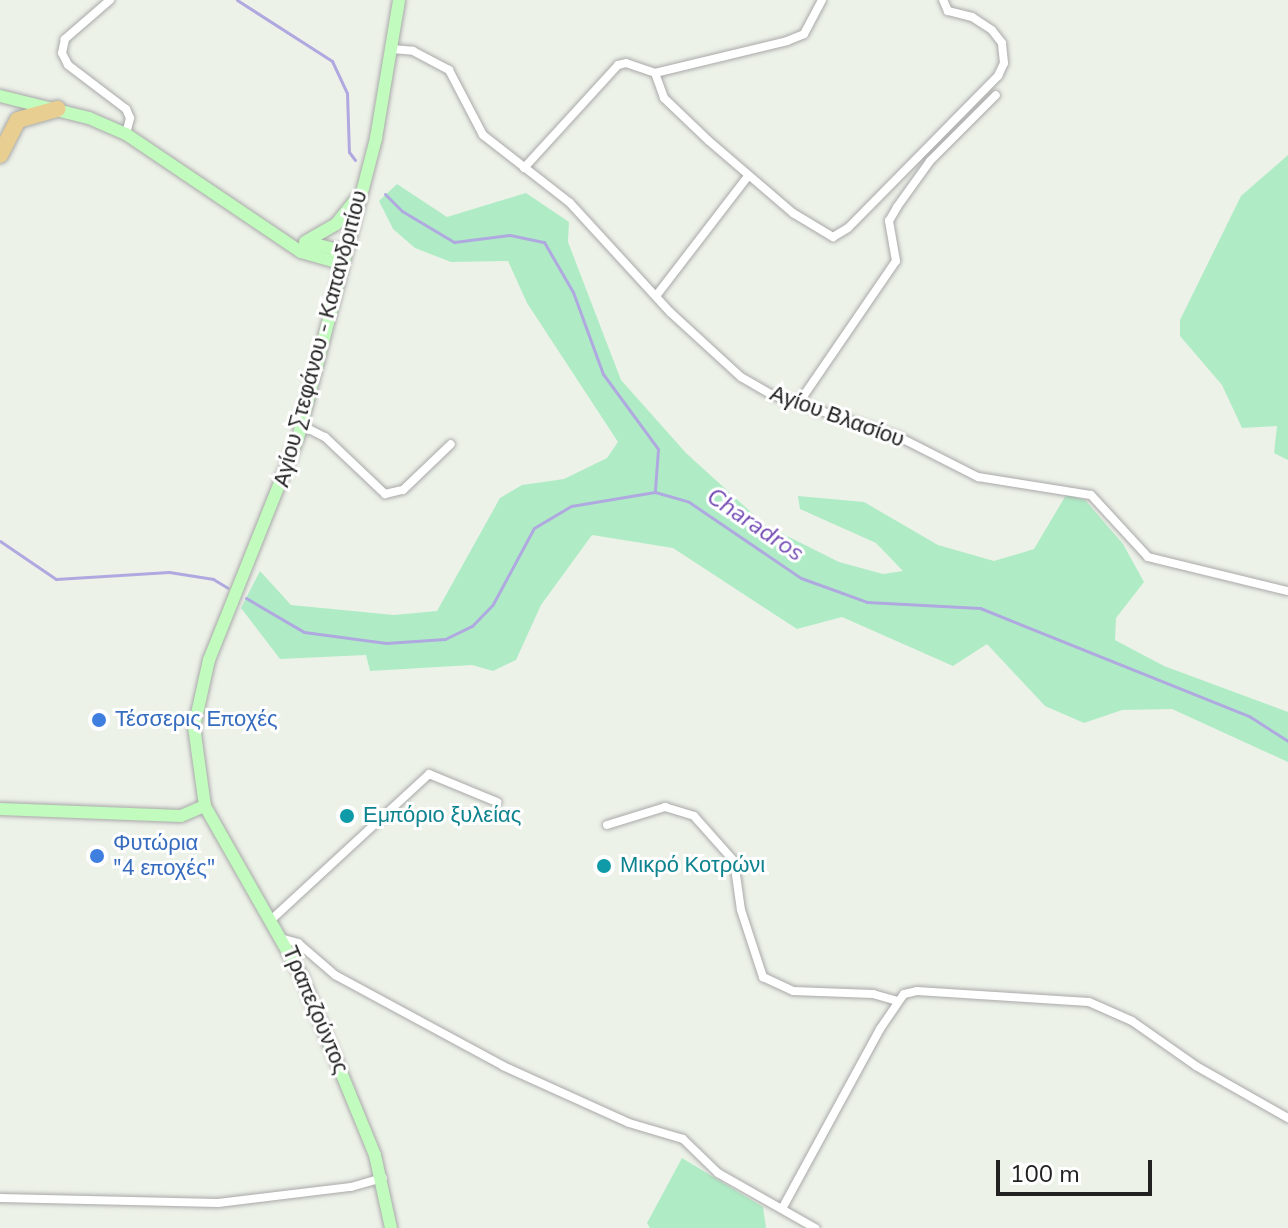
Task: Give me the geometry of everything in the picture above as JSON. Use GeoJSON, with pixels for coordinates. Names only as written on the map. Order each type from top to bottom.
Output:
{"type":"FeatureCollection","features":[{"type":"Feature","properties":{"kind":"highway"},"geometry":{"type":"LineString","coordinates":[[0,155],[18,120],[57,109]]}},
{"type":"Feature","properties":{"kind":"main road","name":"Αγίου Στεφάνου - Καπανδριτίου"},"geometry":{"type":"LineString","coordinates":[[205,806],[194,739],[200,686],[301,425],[362,190],[392,49],[399,0]]}},
{"type":"Feature","properties":{"kind":"main road"},"geometry":{"type":"LineString","coordinates":[[0,96],[57,109],[126,134],[301,252],[345,258]]}},
{"type":"Feature","properties":{"kind":"main road"},"geometry":{"type":"LineString","coordinates":[[305,242],[336,224],[362,190]]}},
{"type":"Feature","properties":{"kind":"main road"},"geometry":{"type":"LineString","coordinates":[[282,239],[305,242],[345,258]]}},
{"type":"Feature","properties":{"kind":"main road"},"geometry":{"type":"LineString","coordinates":[[0,809],[181,816],[205,806]]}},
{"type":"Feature","properties":{"kind":"main road","name":"Τραπεζούντος"},"geometry":{"type":"LineString","coordinates":[[205,806],[284,939],[383,1178],[391,1228]]}},
{"type":"Feature","properties":{"kind":"street"},"geometry":{"type":"LineString","coordinates":[[110,0],[70,33],[62,53],[68,65],[126,109],[130,118],[126,134]]}},
{"type":"Feature","properties":{"kind":"street"},"geometry":{"type":"LineString","coordinates":[[524,168],[618,65],[626,63],[655,73],[804,34],[822,0]]}},
{"type":"Feature","properties":{"kind":"street"},"geometry":{"type":"LineString","coordinates":[[655,73],[664,98],[748,176],[824,235],[833,237],[848,228],[998,76],[1004,63],[1002,43],[992,30],[972,17],[948,11],[943,0]]}},
{"type":"Feature","properties":{"kind":"street","name":"Αγίου Βλασίου"},"geometry":{"type":"LineString","coordinates":[[392,49],[413,51],[449,70],[483,135],[570,203],[656,296],[741,377],[798,404],[899,437],[978,477],[1091,495],[1148,557],[1288,591]]}},
{"type":"Feature","properties":{"kind":"street"},"geometry":{"type":"LineString","coordinates":[[798,404],[896,261],[889,221],[897,207],[930,161],[996,95]]}},
{"type":"Feature","properties":{"kind":"street"},"geometry":{"type":"LineString","coordinates":[[656,296],[748,176]]}},
{"type":"Feature","properties":{"kind":"street"},"geometry":{"type":"LineString","coordinates":[[301,425],[325,437],[385,494],[403,490],[451,444]]}},
{"type":"Feature","properties":{"kind":"street"},"geometry":{"type":"LineString","coordinates":[[272,919],[429,774],[497,802]]}},
{"type":"Feature","properties":{"kind":"street"},"geometry":{"type":"LineString","coordinates":[[607,825],[665,807],[694,816],[734,861],[748,935],[763,977],[793,991],[873,994],[897,1001]]}},
{"type":"Feature","properties":{"kind":"street"},"geometry":{"type":"LineString","coordinates":[[284,939],[298,943],[335,975],[492,1060],[629,1123],[683,1139],[718,1173],[783,1207],[815,1228]]}},
{"type":"Feature","properties":{"kind":"street"},"geometry":{"type":"LineString","coordinates":[[783,1207],[804,1161],[897,1001],[917,991],[1076,998],[1132,1021],[1288,1118]]}},
{"type":"Feature","properties":{"kind":"street"},"geometry":{"type":"LineString","coordinates":[[0,1198],[218,1203],[383,1178]]}},
{"type":"Feature","properties":{"kind":"green space"},"geometry":{"type":"Polygon","coordinates":[[[1288,155],[1288,460],[1274,453],[1277,426],[1242,428],[1222,385],[1180,336],[1180,320],[1241,196],[1288,155]]]}},
{"type":"Feature","properties":{"kind":"green space"},"geometry":{"type":"Polygon","coordinates":[[[397,184],[447,217],[526,193],[569,222],[568,242],[621,380],[686,453],[765,525],[839,562],[883,574],[903,571],[876,543],[800,509],[798,496],[864,502],[938,545],[994,561],[1034,549],[1066,495],[1085,500],[1123,544],[1144,582],[1116,618],[1115,640],[1164,666],[1288,712],[1288,762],[1172,709],[1122,710],[1084,723],[1045,706],[987,644],[953,666],[842,617],[797,629],[673,548],[592,535],[541,605],[516,660],[493,671],[472,665],[370,671],[366,655],[280,659],[241,608],[260,571],[291,605],[394,615],[437,611],[500,498],[522,485],[564,479],[607,458],[618,442],[527,303],[508,261],[451,262],[415,248],[393,229],[379,201],[397,184]]]}},
{"type":"Feature","properties":{"kind":"green space"},"geometry":{"type":"Polygon","coordinates":[[[682,1158],[763,1207],[766,1228],[650,1228],[647,1223],[682,1158]]]}},
{"type":"Feature","properties":{"kind":"waterway"},"geometry":{"type":"LineString","coordinates":[[237,0],[332,61],[347,93],[349,152],[355,160]]}},
{"type":"Feature","properties":{"kind":"waterway"},"geometry":{"type":"LineString","coordinates":[[385,194],[402,211],[454,242],[510,235],[544,242],[573,292],[603,374],[658,449],[655,490]]}},
{"type":"Feature","properties":{"kind":"waterway","name":"Charadros"},"geometry":{"type":"LineString","coordinates":[[246,598],[304,632],[386,643],[445,639],[472,626],[493,604],[534,528],[571,506],[655,492],[689,502],[801,578],[867,602],[980,608],[1249,716],[1288,741]]}},
{"type":"Feature","properties":{"kind":"waterway","name":"Charadros"},"geometry":{"type":"LineString","coordinates":[[0,541],[56,579],[169,572],[213,579],[228,588]]}},
{"type":"Feature","properties":{"kind":"place","name":"Τέσσερις Εποχές"},"geometry":{"type":"Point","coordinates":[99,720]}},
{"type":"Feature","properties":{"kind":"place","name":"Εμπόριο ξυλείας"},"geometry":{"type":"Point","coordinates":[347,816]}},
{"type":"Feature","properties":{"kind":"place","name":"Φυτώρια \"4 εποχές\""},"geometry":{"type":"Point","coordinates":[97,856]}},
{"type":"Feature","properties":{"kind":"place","name":"Μικρό Κοτρώνι"},"geometry":{"type":"Point","coordinates":[604,866]}}]}
